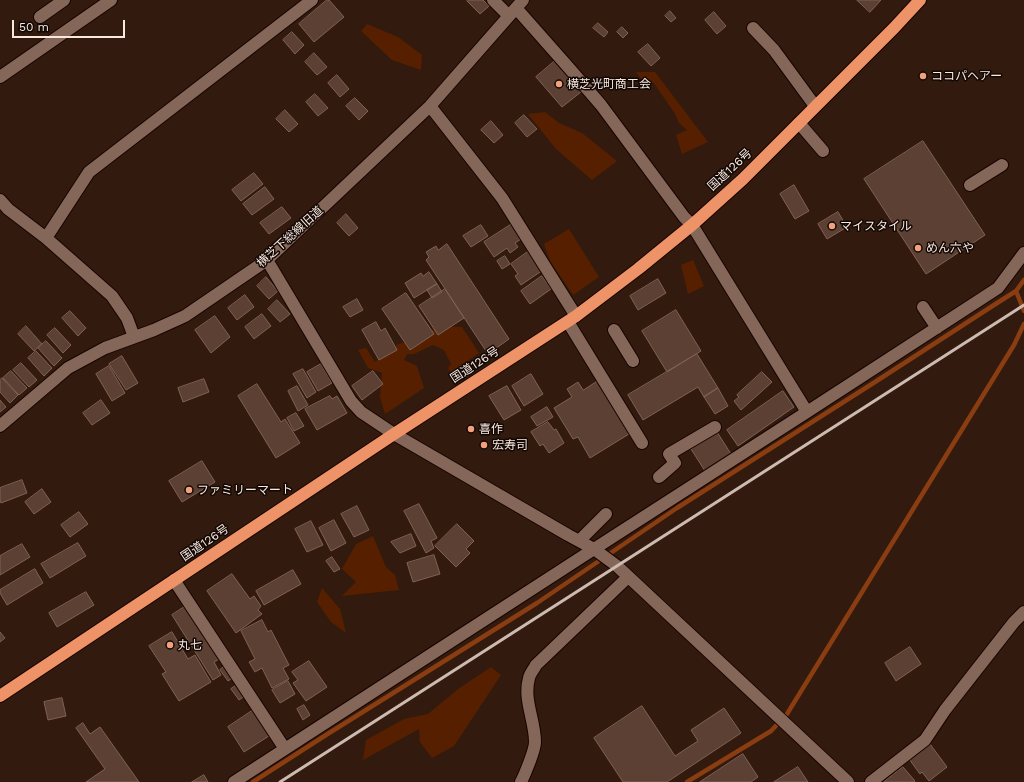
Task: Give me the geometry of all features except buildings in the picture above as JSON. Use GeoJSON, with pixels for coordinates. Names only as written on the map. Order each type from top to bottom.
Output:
{"type":"FeatureCollection","features":[{"type":"Feature","properties":{"kind":"highway","name":"国道126号"},"geometry":{"type":"LineString","coordinates":[[0,696],[394,434],[572,319],[638,269],[692,225],[743,179],[920,0]]}},
{"type":"Feature","properties":{"kind":"street"},"geometry":{"type":"LineString","coordinates":[[40,16],[64,0]]}},
{"type":"Feature","properties":{"kind":"street"},"geometry":{"type":"LineString","coordinates":[[0,78],[53,35],[111,0]]}},
{"type":"Feature","properties":{"kind":"street"},"geometry":{"type":"LineString","coordinates":[[46,238],[89,172],[312,0]]}},
{"type":"Feature","properties":{"kind":"street"},"geometry":{"type":"LineString","coordinates":[[493,0],[516,8],[601,105],[684,217],[692,225],[807,412]]}},
{"type":"Feature","properties":{"kind":"street","name":"横芝下総線旧道"},"geometry":{"type":"LineString","coordinates":[[0,426],[68,368],[105,348],[154,330],[185,316],[267,260],[430,106],[516,8]]}},
{"type":"Feature","properties":{"kind":"street"},"geometry":{"type":"LineString","coordinates":[[753,28],[774,50],[815,106]]}},
{"type":"Feature","properties":{"kind":"street"},"geometry":{"type":"LineString","coordinates":[[430,106],[502,198],[642,443]]}},
{"type":"Feature","properties":{"kind":"street"},"geometry":{"type":"LineString","coordinates":[[799,122],[823,151]]}},
{"type":"Feature","properties":{"kind":"street"},"geometry":{"type":"LineString","coordinates":[[970,185],[1002,165]]}},
{"type":"Feature","properties":{"kind":"street"},"geometry":{"type":"LineString","coordinates":[[0,200],[4,213],[46,238],[112,296],[127,318],[134,337]]}},
{"type":"Feature","properties":{"kind":"street"},"geometry":{"type":"LineString","coordinates":[[234,782],[998,288],[1024,253]]}},
{"type":"Feature","properties":{"kind":"street"},"geometry":{"type":"LineString","coordinates":[[267,260],[351,401],[361,412],[394,434],[595,550],[613,563],[841,780]]}},
{"type":"Feature","properties":{"kind":"street"},"geometry":{"type":"LineString","coordinates":[[923,307],[937,328]]}},
{"type":"Feature","properties":{"kind":"street"},"geometry":{"type":"LineString","coordinates":[[614,330],[633,361]]}},
{"type":"Feature","properties":{"kind":"street"},"geometry":{"type":"LineString","coordinates":[[659,477],[675,463],[669,454],[715,427]]}},
{"type":"Feature","properties":{"kind":"street"},"geometry":{"type":"LineString","coordinates":[[579,541],[606,514]]}},
{"type":"Feature","properties":{"kind":"street"},"geometry":{"type":"LineString","coordinates":[[521,782],[535,743],[534,727],[527,696],[529,676],[536,665],[628,577]]}},
{"type":"Feature","properties":{"kind":"street"},"geometry":{"type":"LineString","coordinates":[[174,580],[285,749]]}},
{"type":"Feature","properties":{"kind":"street"},"geometry":{"type":"LineString","coordinates":[[871,782],[925,740],[945,710],[1014,622],[1024,612]]}},
{"type":"Feature","properties":{"kind":"shaded area"},"geometry":{"type":"Polygon","coordinates":[[[367,24],[398,37],[422,55],[421,70],[392,60],[361,31],[367,24]]]}},
{"type":"Feature","properties":{"kind":"shaded area"},"geometry":{"type":"Polygon","coordinates":[[[636,72],[655,72],[708,142],[682,154],[676,135],[687,130],[679,123],[675,114],[654,83],[645,84],[636,72]]]}},
{"type":"Feature","properties":{"kind":"shaded area"},"geometry":{"type":"Polygon","coordinates":[[[545,112],[559,123],[582,133],[617,161],[592,180],[556,149],[528,114],[545,112]]]}},
{"type":"Feature","properties":{"kind":"shaded area"},"geometry":{"type":"Polygon","coordinates":[[[569,229],[599,277],[573,295],[550,261],[544,244],[569,229]]]}},
{"type":"Feature","properties":{"kind":"shaded area"},"geometry":{"type":"Polygon","coordinates":[[[693,260],[704,286],[688,294],[681,265],[693,260]]]}},
{"type":"Feature","properties":{"kind":"shaded area"},"geometry":{"type":"Polygon","coordinates":[[[439,326],[462,327],[479,353],[451,373],[448,368],[451,364],[444,350],[433,345],[414,354],[407,354],[404,360],[417,366],[424,388],[385,414],[380,397],[382,373],[368,368],[358,350],[366,348],[375,362],[398,344],[412,341],[439,326]]]}},
{"type":"Feature","properties":{"kind":"shaded area"},"geometry":{"type":"Polygon","coordinates":[[[373,536],[386,567],[395,575],[399,590],[342,596],[356,582],[342,569],[356,544],[373,536]]]}},
{"type":"Feature","properties":{"kind":"shaded area"},"geometry":{"type":"Polygon","coordinates":[[[322,588],[340,609],[346,633],[331,622],[317,602],[322,588]]]}},
{"type":"Feature","properties":{"kind":"shaded area"},"geometry":{"type":"Polygon","coordinates":[[[491,667],[501,675],[454,746],[432,758],[420,742],[419,729],[363,760],[366,740],[404,719],[428,714],[458,689],[491,667]]]}},
{"type":"Feature","properties":{"kind":"waterway"},"geometry":{"type":"LineString","coordinates":[[253,782],[537,603],[677,508],[1016,291],[1024,280]]}},
{"type":"Feature","properties":{"kind":"waterway"},"geometry":{"type":"LineString","coordinates":[[1016,291],[1024,311]]}},
{"type":"Feature","properties":{"kind":"waterway"},"geometry":{"type":"LineString","coordinates":[[687,782],[771,731],[787,714],[1014,345],[1024,324]]}},
{"type":"Feature","properties":{"kind":"railway"},"geometry":{"type":"LineString","coordinates":[[280,782],[1024,305]]}},
{"type":"Feature","properties":{"kind":"place","name":"ココパヘアー"},"geometry":{"type":"Point","coordinates":[923,76]}},
{"type":"Feature","properties":{"kind":"place","name":"横芝光町商工会"},"geometry":{"type":"Point","coordinates":[559,84]}},
{"type":"Feature","properties":{"kind":"place","name":"マイスタイル"},"geometry":{"type":"Point","coordinates":[832,226]}},
{"type":"Feature","properties":{"kind":"place","name":"めん六や"},"geometry":{"type":"Point","coordinates":[918,248]}},
{"type":"Feature","properties":{"kind":"place","name":"喜作"},"geometry":{"type":"Point","coordinates":[471,429]}},
{"type":"Feature","properties":{"kind":"place","name":"宏寿司"},"geometry":{"type":"Point","coordinates":[484,445]}},
{"type":"Feature","properties":{"kind":"place","name":"ファミリーマート"},"geometry":{"type":"Point","coordinates":[189,490]}},
{"type":"Feature","properties":{"kind":"place","name":"丸七"},"geometry":{"type":"Point","coordinates":[170,645]}}]}
